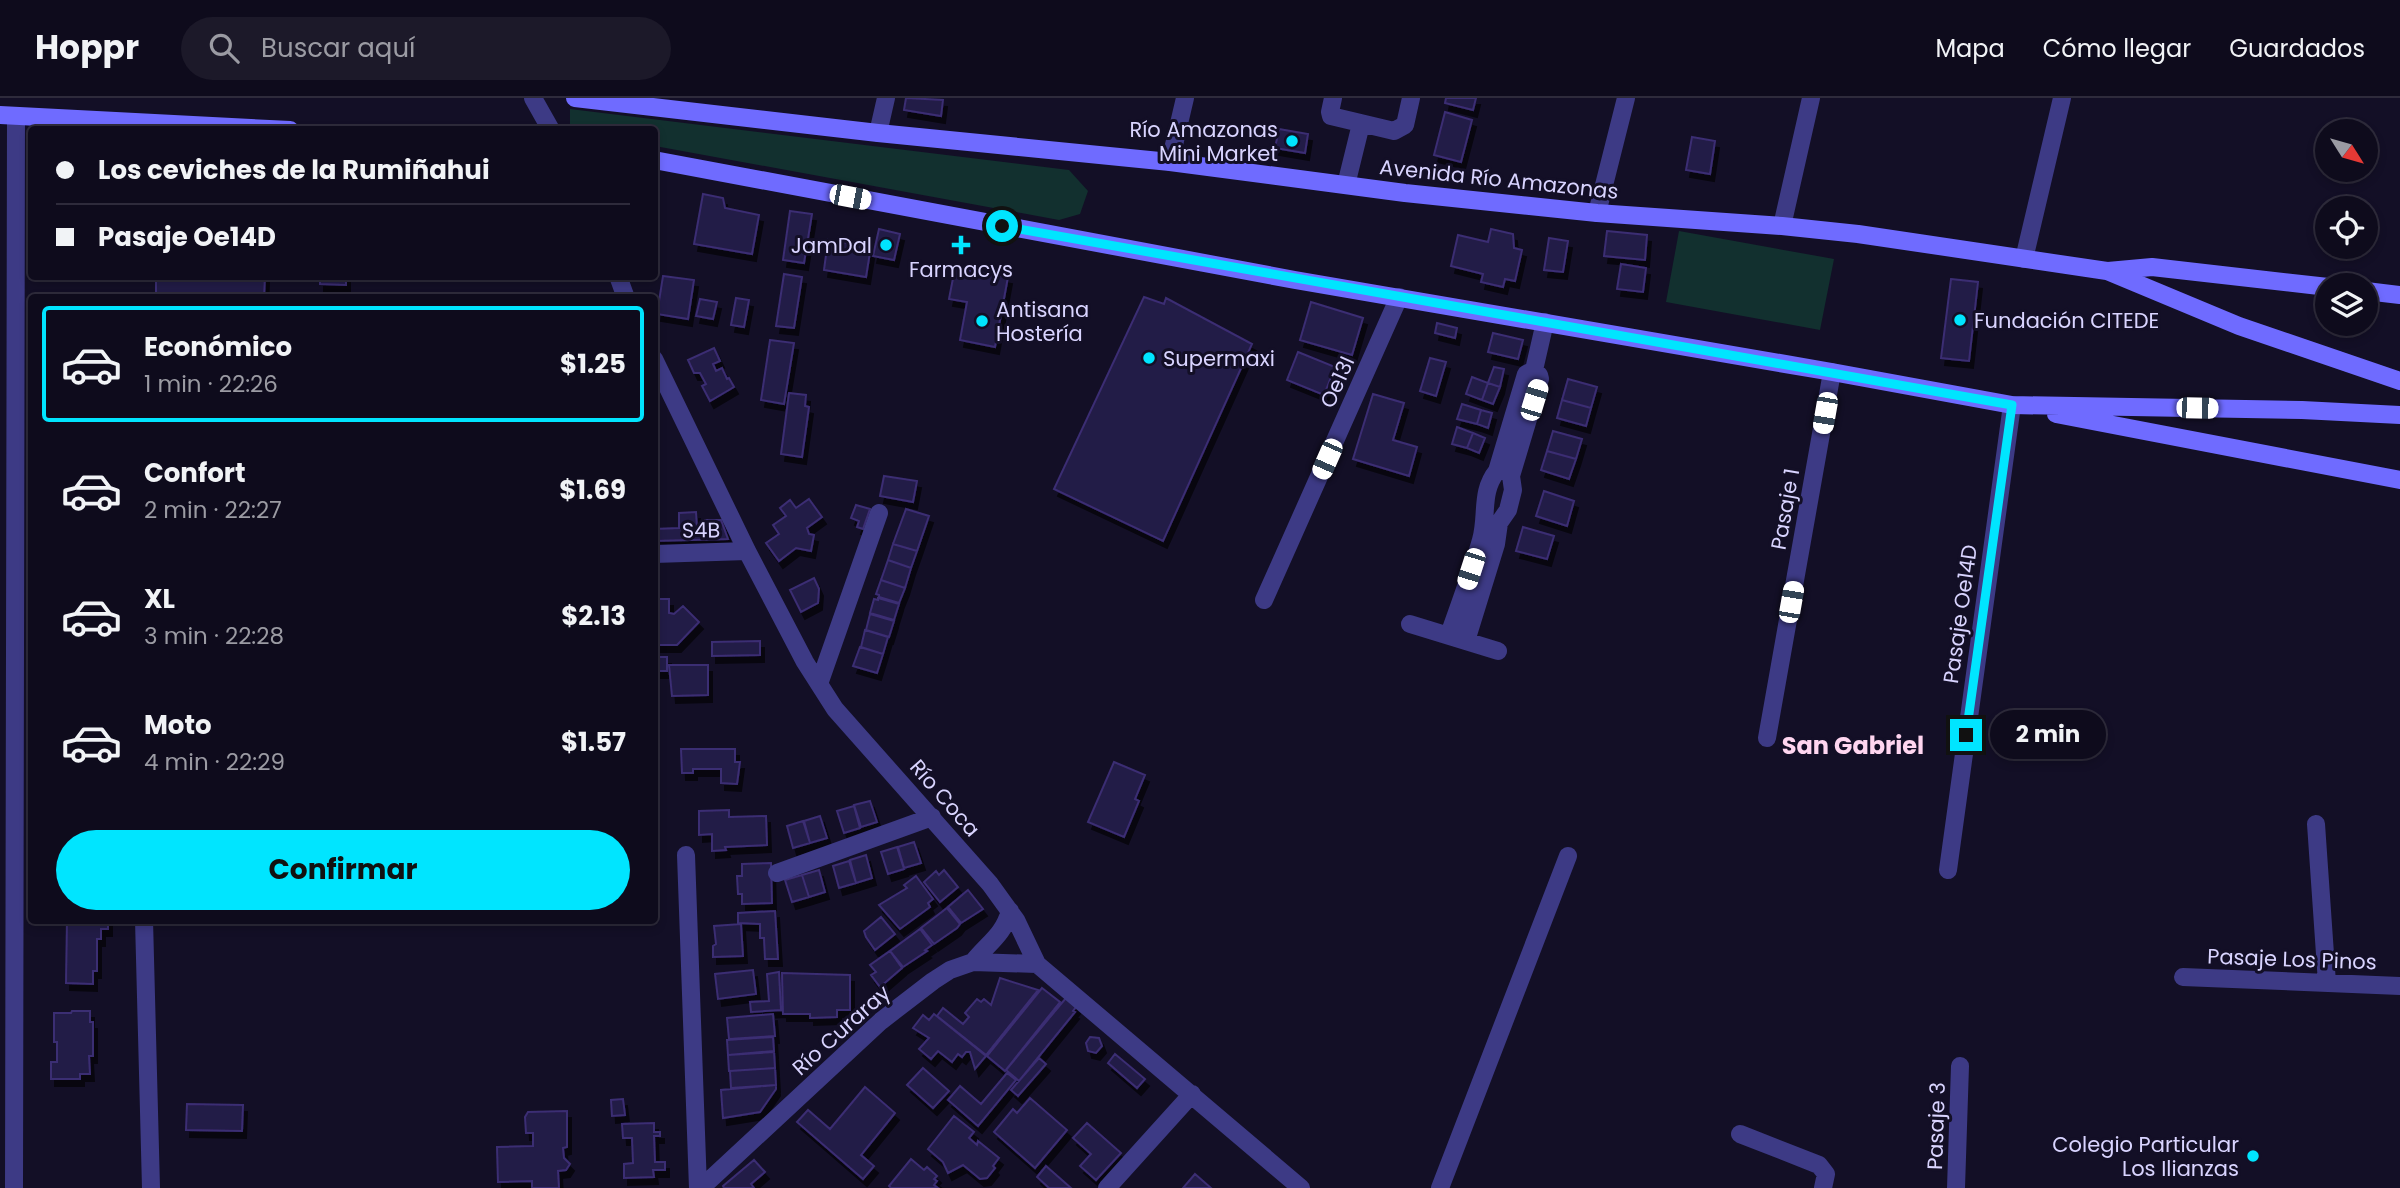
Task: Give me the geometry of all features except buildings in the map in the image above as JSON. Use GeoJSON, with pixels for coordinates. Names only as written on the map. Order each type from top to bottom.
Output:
{"type":"FeatureCollection","features":[{"type":"Feature","properties":{"kind":"main road","name":"Avenida Río Amazonas"},"geometry":{"type":"LineString","coordinates":[[575,98],[877,133],[1170,162],[1597,213],[1858,234],[2107,271],[2239,326],[2400,380]]}},
{"type":"Feature","properties":{"kind":"main road"},"geometry":{"type":"LineString","coordinates":[[8,116],[209,126]]}},
{"type":"Feature","properties":{"kind":"main road"},"geometry":{"type":"LineString","coordinates":[[658,161],[1043,234],[1832,372],[2400,480]]}},
{"type":"Feature","properties":{"kind":"main road"},"geometry":{"type":"LineString","coordinates":[[2107,271],[2152,267],[2315,286]]}},
{"type":"Feature","properties":{"kind":"main road"},"geometry":{"type":"LineString","coordinates":[[2378,292],[2400,295]]}},
{"type":"Feature","properties":{"kind":"main road"},"geometry":{"type":"LineString","coordinates":[[2012,405],[2302,410],[2400,415]]}},
{"type":"Feature","properties":{"kind":"street"},"geometry":{"type":"LineString","coordinates":[[533,98],[549,126]]}},
{"type":"Feature","properties":{"kind":"street"},"geometry":{"type":"LineString","coordinates":[[877,133],[886,98]]}},
{"type":"Feature","properties":{"kind":"street"},"geometry":{"type":"LineString","coordinates":[[1170,162],[1185,98]]}},
{"type":"Feature","properties":{"kind":"street"},"geometry":{"type":"LineString","coordinates":[[1333,98],[1330,115],[1394,131],[1406,123],[1411,98]]}},
{"type":"Feature","properties":{"kind":"street"},"geometry":{"type":"LineString","coordinates":[[1597,213],[1626,98]]}},
{"type":"Feature","properties":{"kind":"street"},"geometry":{"type":"LineString","coordinates":[[1782,226],[1811,98]]}},
{"type":"Feature","properties":{"kind":"street"},"geometry":{"type":"LineString","coordinates":[[2024,259],[2062,98]]}},
{"type":"Feature","properties":{"kind":"street"},"geometry":{"type":"LineString","coordinates":[[8,116],[7,742],[14,1188]]}},
{"type":"Feature","properties":{"kind":"street"},"geometry":{"type":"LineString","coordinates":[[1346,185],[1361,124]]}},
{"type":"Feature","properties":{"kind":"street","name":"Oe13I"},"geometry":{"type":"LineString","coordinates":[[1264,600],[1399,297]]}},
{"type":"Feature","properties":{"kind":"street"},"geometry":{"type":"LineString","coordinates":[[1458,638],[1479,571],[1496,544],[1492,522],[1484,505],[1488,482],[1504,473],[1520,419],[1540,379],[1534,370],[1545,322]]}},
{"type":"Feature","properties":{"kind":"street","name":"Río Coca"},"geometry":{"type":"LineString","coordinates":[[658,367],[778,613],[835,709],[990,884],[1016,920],[1037,964],[1301,1188]]}},
{"type":"Feature","properties":{"kind":"street","name":"Pasaje 1"},"geometry":{"type":"LineString","coordinates":[[1767,738],[1832,372]]}},
{"type":"Feature","properties":{"kind":"street","name":"Pasaje Oe14D"},"geometry":{"type":"LineString","coordinates":[[1948,870],[2012,405]]}},
{"type":"Feature","properties":{"kind":"street"},"geometry":{"type":"LineString","coordinates":[[1492,522],[1507,510],[1513,490],[1504,473]]}},
{"type":"Feature","properties":{"kind":"street"},"geometry":{"type":"LineString","coordinates":[[819,684],[879,513]]}},
{"type":"Feature","properties":{"kind":"street","name":"S4B"},"geometry":{"type":"LineString","coordinates":[[658,554],[747,551]]}},
{"type":"Feature","properties":{"kind":"street"},"geometry":{"type":"LineString","coordinates":[[1410,624],[1498,651]]}},
{"type":"Feature","properties":{"kind":"street"},"geometry":{"type":"LineString","coordinates":[[777,873],[932,817]]}},
{"type":"Feature","properties":{"kind":"street"},"geometry":{"type":"LineString","coordinates":[[2316,824],[2327,983]]}},
{"type":"Feature","properties":{"kind":"street"},"geometry":{"type":"LineString","coordinates":[[686,855],[699,1188]]}},
{"type":"Feature","properties":{"kind":"street"},"geometry":{"type":"LineString","coordinates":[[1440,1188],[1568,856]]}},
{"type":"Feature","properties":{"kind":"street"},"geometry":{"type":"LineString","coordinates":[[973,961],[985,946],[1001,933],[1010,911]]}},
{"type":"Feature","properties":{"kind":"street"},"geometry":{"type":"LineString","coordinates":[[144,924],[151,1188]]}},
{"type":"Feature","properties":{"kind":"street","name":"Río Curaray"},"geometry":{"type":"LineString","coordinates":[[699,1188],[890,1014],[933,981],[950,970],[973,961],[1037,964]]}},
{"type":"Feature","properties":{"kind":"street","name":"Pasaje Los Pinos"},"geometry":{"type":"LineString","coordinates":[[2183,977],[2400,986]]}},
{"type":"Feature","properties":{"kind":"street","name":"Pasaje 3"},"geometry":{"type":"LineString","coordinates":[[1956,1188],[1960,1066]]}},
{"type":"Feature","properties":{"kind":"street"},"geometry":{"type":"LineString","coordinates":[[1107,1188],[1192,1094]]}},
{"type":"Feature","properties":{"kind":"street"},"geometry":{"type":"LineString","coordinates":[[1740,1134],[1819,1165],[1826,1174],[1823,1188]]}},
{"type":"Feature","properties":{"kind":"green space"},"geometry":{"type":"Polygon","coordinates":[[[570,109],[1069,170],[1088,191],[1080,214],[1059,220],[658,147],[658,126],[570,126],[570,109]]]}},
{"type":"Feature","properties":{"kind":"green space"},"geometry":{"type":"Polygon","coordinates":[[[1679,231],[1834,259],[1820,330],[1666,302],[1679,231]]]}},
{"type":"Feature","properties":{"kind":"place","name":"Río Amazonas Mini Market"},"geometry":{"type":"Point","coordinates":[1292,141]}},
{"type":"Feature","properties":{"kind":"place","name":"JamDal"},"geometry":{"type":"Point","coordinates":[886,245]}},
{"type":"Feature","properties":{"kind":"place","name":"Farmacys"},"geometry":{"type":"Point","coordinates":[961,245]}},
{"type":"Feature","properties":{"kind":"place","name":"Fundación CITEDE"},"geometry":{"type":"Point","coordinates":[1960,320]}},
{"type":"Feature","properties":{"kind":"place","name":"Antisana Hostería"},"geometry":{"type":"Point","coordinates":[982,321]}},
{"type":"Feature","properties":{"kind":"place","name":"Supermaxi"},"geometry":{"type":"Point","coordinates":[1149,358]}},
{"type":"Feature","properties":{"kind":"place","name":"Colegio Particular Los Ilianzas"},"geometry":{"type":"Point","coordinates":[2253,1156]}},
{"type":"Feature","properties":{"kind":"district","name":"San Gabriel"},"geometry":{"type":"Point","coordinates":[1853,745]}},
{"type":"Feature","properties":{"kind":"route"},"geometry":{"type":"LineString","coordinates":[[1002,226],[1294,280],[2012,405],[1966,735]]}}]}
